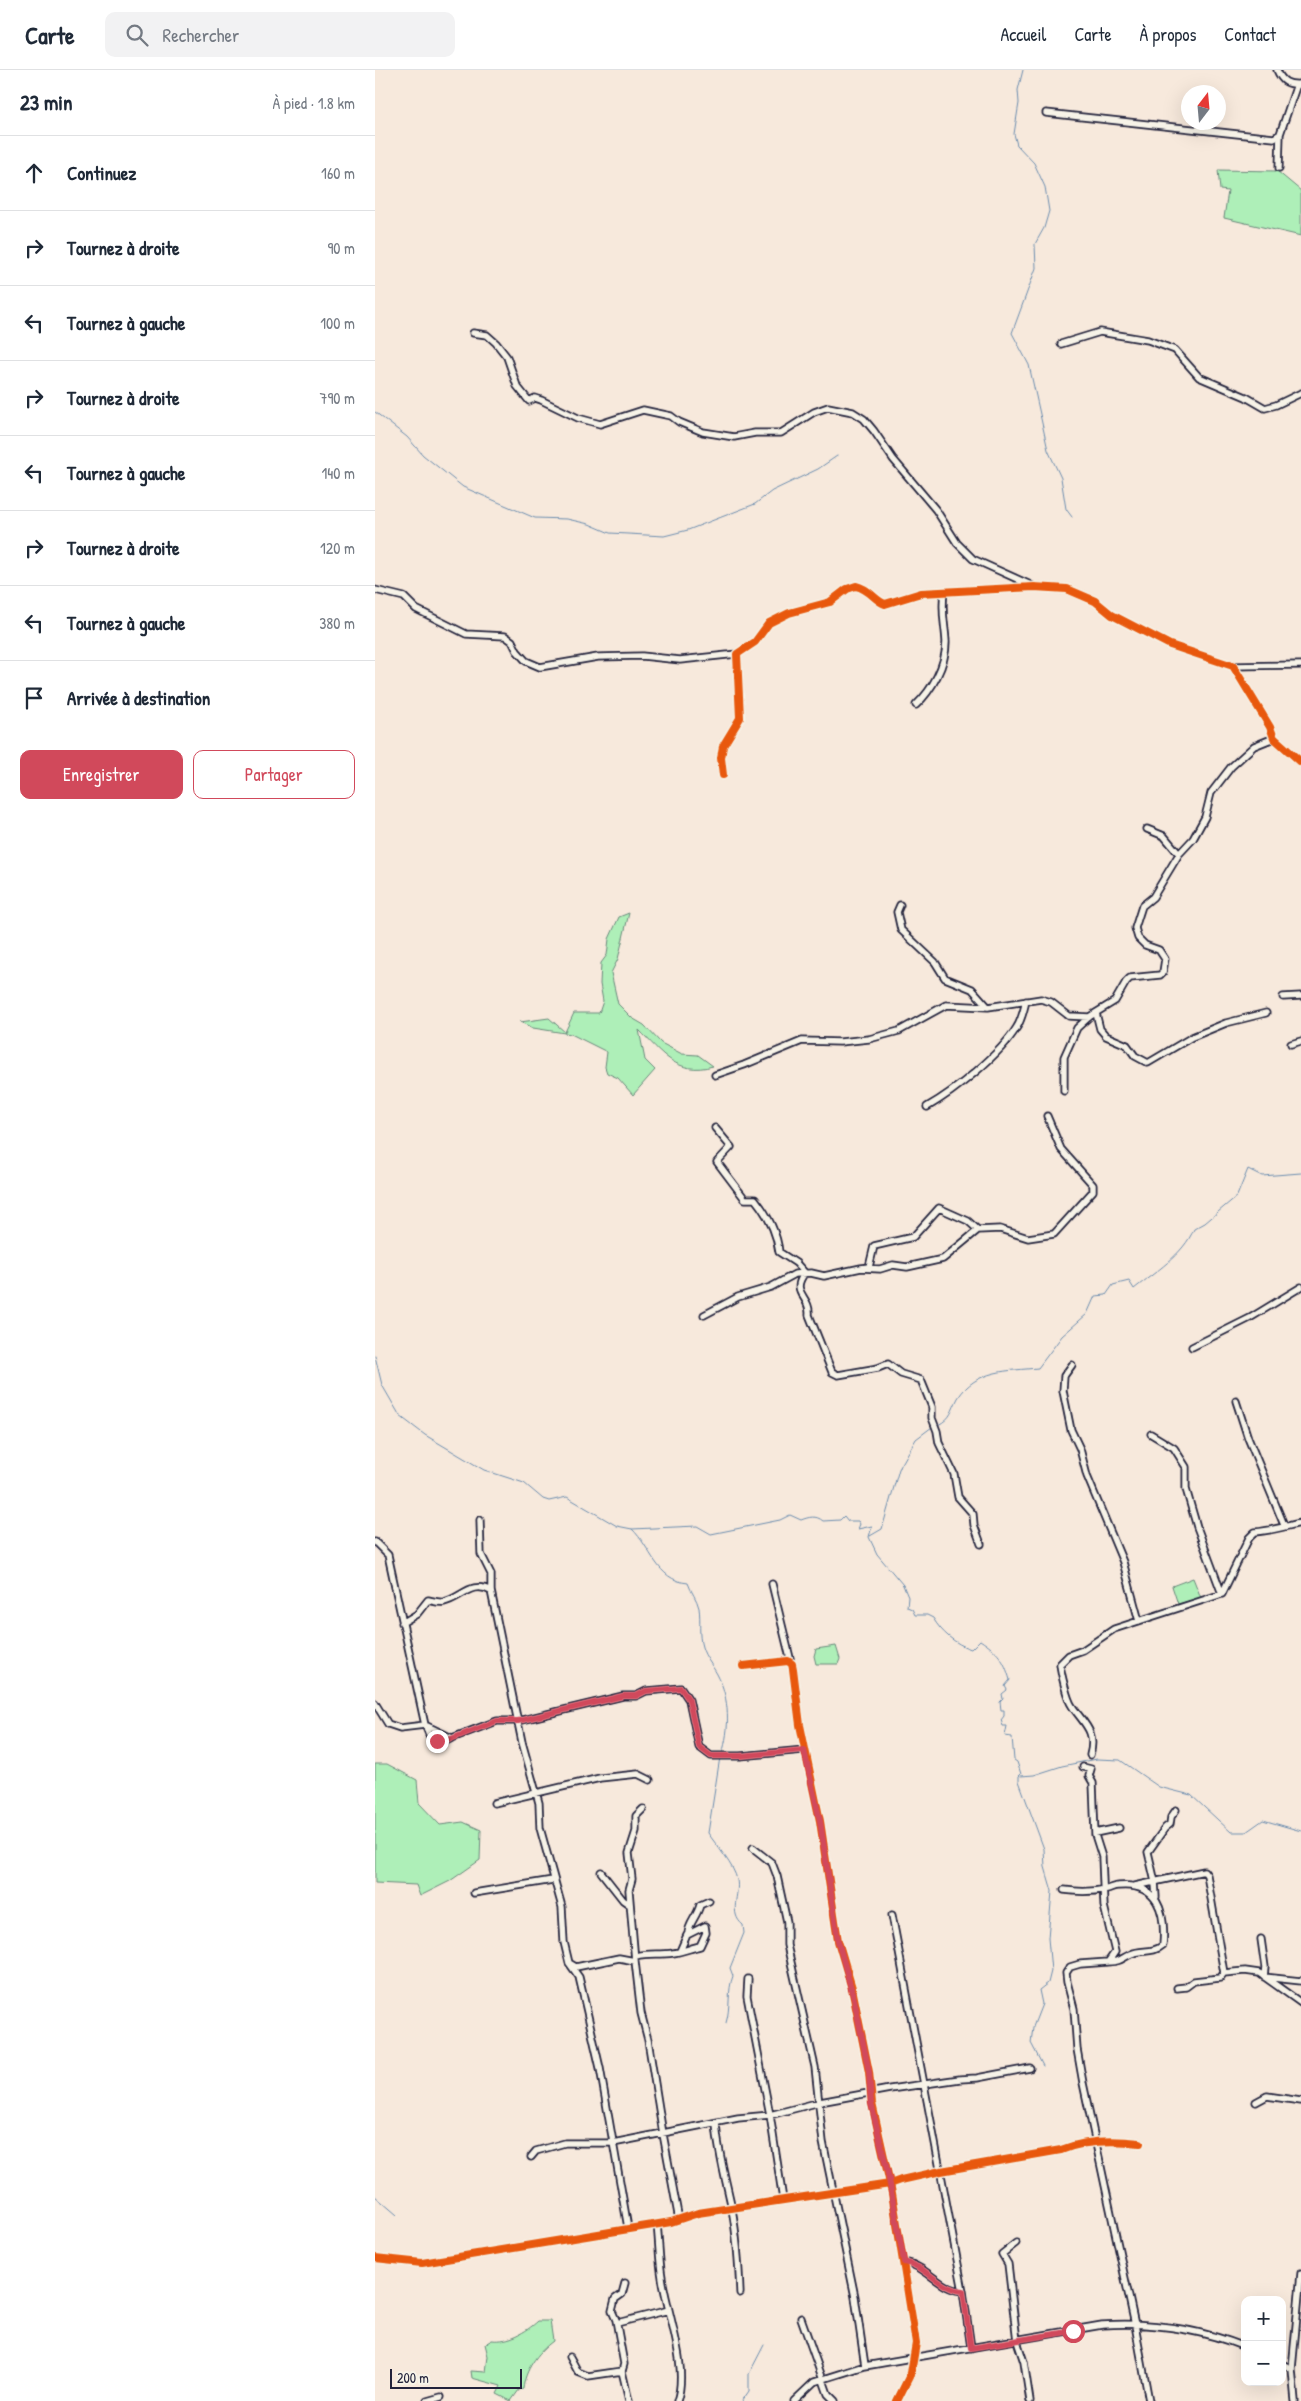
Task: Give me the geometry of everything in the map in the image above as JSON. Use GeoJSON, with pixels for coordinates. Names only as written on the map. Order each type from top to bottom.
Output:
{"type":"FeatureCollection","features":[{"type":"Feature","properties":{"kind":"street"},"geometry":{"type":"LineString","coordinates":[[1277,70],[1281,79],[1291,84],[1300,84]]}},
{"type":"Feature","properties":{"kind":"street"},"geometry":{"type":"LineString","coordinates":[[1279,168],[1280,134],[1296,87],[1300,84]]}},
{"type":"Feature","properties":{"kind":"street"},"geometry":{"type":"LineString","coordinates":[[1046,113],[1274,138],[1280,134]]}},
{"type":"Feature","properties":{"kind":"street"},"geometry":{"type":"LineString","coordinates":[[1061,344],[1100,332],[1148,340],[1175,350],[1199,377],[1246,397],[1265,408],[1276,405],[1301,392]]}},
{"type":"Feature","properties":{"kind":"street"},"geometry":{"type":"LineString","coordinates":[[473,333],[487,335],[496,343],[507,357],[517,386],[529,401],[535,398],[577,418],[600,424],[643,410],[671,416],[679,422],[703,432],[734,437],[755,433],[781,433],[814,412],[828,407],[853,412],[864,419],[874,431],[893,459],[936,510],[957,543],[973,559],[1034,587]]}},
{"type":"Feature","properties":{"kind":"street"},"geometry":{"type":"LineString","coordinates":[[375,590],[404,598],[416,609],[466,634],[505,636],[513,641],[517,651],[526,661],[539,667],[598,657],[642,656],[680,660],[737,654],[755,642],[769,623],[789,613],[830,602],[838,598],[847,589],[856,586],[871,592],[878,601],[885,604],[921,593],[1034,587],[1067,589],[1095,601],[1112,615],[1170,645],[1233,666],[1301,665]]}},
{"type":"Feature","properties":{"kind":"street"},"geometry":{"type":"LineString","coordinates":[[916,704],[929,692],[945,656],[945,630],[941,610],[944,592]]}},
{"type":"Feature","properties":{"kind":"street"},"geometry":{"type":"LineString","coordinates":[[723,775],[721,758],[723,746],[740,718],[737,654]]}},
{"type":"Feature","properties":{"kind":"street"},"geometry":{"type":"LineString","coordinates":[[1233,666],[1270,727],[1274,738],[1301,762]]}},
{"type":"Feature","properties":{"kind":"street"},"geometry":{"type":"LineString","coordinates":[[1064,1091],[1064,1057],[1067,1046],[1077,1028],[1089,1017],[1115,1001],[1130,978],[1160,975],[1163,972],[1165,959],[1159,950],[1145,945],[1138,938],[1135,928],[1142,906],[1153,897],[1179,854],[1193,840],[1205,817],[1211,793],[1231,767],[1254,746],[1274,738]]}},
{"type":"Feature","properties":{"kind":"street"},"geometry":{"type":"LineString","coordinates":[[1147,829],[1164,836],[1179,854]]}},
{"type":"Feature","properties":{"kind":"street"},"geometry":{"type":"LineString","coordinates":[[900,905],[897,912],[901,930],[935,962],[945,978],[972,988],[988,1007]]}},
{"type":"Feature","properties":{"kind":"street"},"geometry":{"type":"LineString","coordinates":[[1283,997],[1301,996]]}},
{"type":"Feature","properties":{"kind":"street"},"geometry":{"type":"LineString","coordinates":[[715,1075],[744,1065],[802,1040],[840,1042],[869,1039],[899,1031],[946,1005],[988,1007],[1041,999],[1051,1002],[1069,1016],[1089,1017]]}},
{"type":"Feature","properties":{"kind":"street"},"geometry":{"type":"LineString","coordinates":[[927,1107],[965,1080],[1005,1044],[1019,1025],[1026,1001]]}},
{"type":"Feature","properties":{"kind":"street"},"geometry":{"type":"LineString","coordinates":[[1096,1013],[1100,1028],[1107,1036],[1127,1045],[1135,1056],[1148,1062],[1192,1038],[1225,1023],[1266,1013]]}},
{"type":"Feature","properties":{"kind":"street"},"geometry":{"type":"LineString","coordinates":[[1291,1044],[1301,1041]]}},
{"type":"Feature","properties":{"kind":"street"},"geometry":{"type":"LineString","coordinates":[[861,1268],[880,1269],[893,1265],[907,1267],[943,1259],[978,1230],[1000,1229],[1028,1238],[1054,1234],[1093,1191],[1093,1185],[1061,1149],[1047,1116]]}},
{"type":"Feature","properties":{"kind":"street"},"geometry":{"type":"LineString","coordinates":[[715,1128],[731,1147],[717,1162],[745,1199],[755,1199],[765,1212],[779,1252],[796,1263],[805,1273]]}},
{"type":"Feature","properties":{"kind":"street"},"geometry":{"type":"LineString","coordinates":[[704,1315],[737,1297],[771,1287],[785,1278],[805,1273],[825,1276],[869,1267],[874,1246],[913,1236],[939,1208],[968,1221],[978,1230]]}},
{"type":"Feature","properties":{"kind":"street"},"geometry":{"type":"LineString","coordinates":[[805,1273],[799,1281],[799,1290],[809,1308],[809,1314],[832,1372],[838,1375],[878,1368],[887,1364],[901,1374],[921,1380],[932,1407],[932,1418],[939,1443],[954,1474],[958,1497],[973,1514],[974,1525],[981,1544]]}},
{"type":"Feature","properties":{"kind":"street"},"geometry":{"type":"LineString","coordinates":[[1192,1348],[1251,1318],[1301,1287]]}},
{"type":"Feature","properties":{"kind":"street"},"geometry":{"type":"LineString","coordinates":[[1072,1365],[1064,1376],[1063,1391],[1071,1430],[1080,1449],[1087,1476],[1123,1562],[1139,1621]]}},
{"type":"Feature","properties":{"kind":"street"},"geometry":{"type":"LineString","coordinates":[[1236,1402],[1250,1444],[1284,1525]]}},
{"type":"Feature","properties":{"kind":"street"},"geometry":{"type":"LineString","coordinates":[[1151,1434],[1174,1448],[1186,1466],[1186,1489],[1194,1517],[1222,1594]]}},
{"type":"Feature","properties":{"kind":"street"},"geometry":{"type":"LineString","coordinates":[[480,1520],[481,1554],[491,1574],[491,1591],[518,1721],[537,1794],[541,1828],[549,1853],[553,1880],[562,1907],[564,1942],[569,1963],[579,1977],[600,2068],[629,2228]]}},
{"type":"Feature","properties":{"kind":"street"},"geometry":{"type":"LineString","coordinates":[[1090,1755],[1092,1748],[1090,1731],[1084,1719],[1071,1705],[1060,1664],[1069,1655],[1083,1650],[1114,1629],[1222,1594],[1249,1538],[1255,1532],[1268,1531],[1284,1525],[1301,1523]]}},
{"type":"Feature","properties":{"kind":"street"},"geometry":{"type":"LineString","coordinates":[[375,1542],[388,1555],[425,1725],[431,1739],[446,1741],[497,1721],[518,1721],[623,1696],[636,1696],[646,1691],[681,1688],[689,1700],[699,1747],[711,1756],[804,1750]]}},
{"type":"Feature","properties":{"kind":"street"},"geometry":{"type":"LineString","coordinates":[[772,1584],[793,1669],[804,1750],[820,1821],[838,1941],[854,1999],[904,2262],[916,2343],[915,2359],[911,2372],[897,2401]]}},
{"type":"Feature","properties":{"kind":"street"},"geometry":{"type":"LineString","coordinates":[[402,1623],[417,1614],[428,1600],[443,1602],[472,1588],[483,1586],[491,1591]]}},
{"type":"Feature","properties":{"kind":"street"},"geometry":{"type":"LineString","coordinates":[[743,1666],[791,1662]]}},
{"type":"Feature","properties":{"kind":"street"},"geometry":{"type":"LineString","coordinates":[[375,1703],[388,1724],[400,1728],[425,1725],[452,1738]]}},
{"type":"Feature","properties":{"kind":"street"},"geometry":{"type":"LineString","coordinates":[[1083,1767],[1091,1769],[1089,1776],[1093,1783],[1095,1833],[1102,1857],[1103,1906],[1115,1952],[1109,1962]]}},
{"type":"Feature","properties":{"kind":"street"},"geometry":{"type":"LineString","coordinates":[[493,1803],[537,1794],[548,1788],[600,1778],[638,1774],[650,1780]]}},
{"type":"Feature","properties":{"kind":"street"},"geometry":{"type":"LineString","coordinates":[[643,1809],[636,1816],[636,1832],[629,1853],[632,1938],[641,2013],[648,2040],[679,2220]]}},
{"type":"Feature","properties":{"kind":"street"},"geometry":{"type":"LineString","coordinates":[[1149,2401],[1135,2324],[1095,2142],[1077,2049],[1074,2009],[1066,1974],[1070,1967],[1079,1964],[1122,1961],[1131,1954],[1153,1951],[1163,1945],[1163,1919],[1156,1897],[1155,1882],[1148,1852],[1170,1824],[1171,1817],[1176,1810]]}},
{"type":"Feature","properties":{"kind":"street"},"geometry":{"type":"LineString","coordinates":[[1095,1833],[1119,1828]]}},
{"type":"Feature","properties":{"kind":"street"},"geometry":{"type":"LineString","coordinates":[[753,1848],[772,1863],[777,1876],[787,1922],[787,1945],[815,2067],[820,2102],[819,2118],[855,2297],[865,2366]]}},
{"type":"Feature","properties":{"kind":"street"},"geometry":{"type":"LineString","coordinates":[[1064,1890],[1103,1890],[1117,1886],[1132,1886],[1155,1882],[1204,1871],[1207,1875],[1223,1973]]}},
{"type":"Feature","properties":{"kind":"street"},"geometry":{"type":"LineString","coordinates":[[601,1872],[623,1900],[630,1905]]}},
{"type":"Feature","properties":{"kind":"street"},"geometry":{"type":"LineString","coordinates":[[474,1893],[553,1880]]}},
{"type":"Feature","properties":{"kind":"street"},"geometry":{"type":"LineString","coordinates":[[1132,1886],[1147,1889],[1156,1897]]}},
{"type":"Feature","properties":{"kind":"street"},"geometry":{"type":"LineString","coordinates":[[680,1952],[688,1934],[689,1926],[695,1920],[700,1905],[709,1901]]}},
{"type":"Feature","properties":{"kind":"street"},"geometry":{"type":"LineString","coordinates":[[892,1915],[963,2291],[971,2348]]}},
{"type":"Feature","properties":{"kind":"street"},"geometry":{"type":"LineString","coordinates":[[569,1963],[576,1967],[619,1958],[636,1959],[680,1952],[703,1942],[706,1933],[705,1926],[688,1934]]}},
{"type":"Feature","properties":{"kind":"street"},"geometry":{"type":"LineString","coordinates":[[1261,1939],[1265,1967],[1264,1976]]}},
{"type":"Feature","properties":{"kind":"street"},"geometry":{"type":"LineString","coordinates":[[1177,1988],[1186,1986],[1194,1981],[1219,1978],[1223,1973],[1245,1971],[1259,1973],[1301,2003]]}},
{"type":"Feature","properties":{"kind":"street"},"geometry":{"type":"LineString","coordinates":[[1264,1976],[1301,1981]]}},
{"type":"Feature","properties":{"kind":"street"},"geometry":{"type":"LineString","coordinates":[[748,1979],[747,1996],[770,2115],[783,2200]]}},
{"type":"Feature","properties":{"kind":"street"},"geometry":{"type":"LineString","coordinates":[[531,2157],[536,2151],[565,2143],[613,2143],[716,2123],[770,2115],[820,2102],[1030,2068]]}},
{"type":"Feature","properties":{"kind":"street"},"geometry":{"type":"LineString","coordinates":[[1256,2102],[1267,2096],[1301,2101]]}},
{"type":"Feature","properties":{"kind":"street"},"geometry":{"type":"LineString","coordinates":[[716,2123],[718,2153],[731,2208],[740,2293]]}},
{"type":"Feature","properties":{"kind":"street"},"geometry":{"type":"LineString","coordinates":[[375,2258],[422,2263],[528,2247],[657,2224],[679,2220],[698,2213],[890,2184],[941,2171],[1061,2150],[1074,2145],[1122,2141],[1140,2143]]}},
{"type":"Feature","properties":{"kind":"street"},"geometry":{"type":"LineString","coordinates":[[657,2224],[662,2277],[682,2383],[677,2401]]}},
{"type":"Feature","properties":{"kind":"street"},"geometry":{"type":"LineString","coordinates":[[1016,2244],[1002,2254],[1008,2264],[1017,2341],[1024,2362],[1030,2401]]}},
{"type":"Feature","properties":{"kind":"street"},"geometry":{"type":"LineString","coordinates":[[904,2262],[914,2264],[939,2283],[947,2284],[954,2290],[963,2291]]}},
{"type":"Feature","properties":{"kind":"street"},"geometry":{"type":"LineString","coordinates":[[1295,2401],[1292,2369],[1301,2273]]}},
{"type":"Feature","properties":{"kind":"street"},"geometry":{"type":"LineString","coordinates":[[625,2283],[621,2294],[615,2299],[612,2311],[617,2324],[624,2364],[622,2371],[629,2401]]}},
{"type":"Feature","properties":{"kind":"street"},"geometry":{"type":"LineString","coordinates":[[617,2324],[669,2310]]}},
{"type":"Feature","properties":{"kind":"street"},"geometry":{"type":"LineString","coordinates":[[801,2318],[828,2394],[835,2401]]}},
{"type":"Feature","properties":{"kind":"street"},"geometry":{"type":"LineString","coordinates":[[794,2401],[814,2382],[865,2366],[915,2359],[932,2353],[1017,2341],[1102,2325],[1135,2324],[1203,2334],[1241,2346]]}},
{"type":"Feature","properties":{"kind":"street"},"geometry":{"type":"LineString","coordinates":[[570,2357],[578,2372],[588,2376],[622,2371]]}},
{"type":"Feature","properties":{"kind":"street"},"geometry":{"type":"LineString","coordinates":[[1286,2366],[1292,2369]]}},
{"type":"Feature","properties":{"kind":"street"},"geometry":{"type":"LineString","coordinates":[[427,2401],[441,2397]]}},
{"type":"Feature","properties":{"kind":"green space"},"geometry":{"type":"Polygon","coordinates":[[[1218,170],[1277,171],[1301,191],[1301,236],[1224,218],[1228,191],[1220,190],[1218,170]]]}},
{"type":"Feature","properties":{"kind":"green space"},"geometry":{"type":"Polygon","coordinates":[[[629,913],[618,959],[611,973],[618,1004],[632,1018],[644,1025],[661,1043],[682,1054],[698,1055],[713,1066],[689,1068],[680,1065],[663,1054],[639,1030],[645,1060],[655,1070],[633,1095],[618,1078],[607,1073],[605,1067],[607,1052],[571,1034],[533,1028],[520,1022],[549,1018],[565,1032],[574,1013],[599,1013],[603,1001],[600,984],[601,963],[607,955],[609,939],[619,917],[629,913]]]}},
{"type":"Feature","properties":{"kind":"green space"},"geometry":{"type":"Polygon","coordinates":[[[1193,1578],[1201,1598],[1178,1604],[1172,1586],[1193,1578]]]}},
{"type":"Feature","properties":{"kind":"green space"},"geometry":{"type":"Polygon","coordinates":[[[836,1646],[840,1659],[838,1664],[816,1664],[814,1656],[816,1649],[836,1646]]]}},
{"type":"Feature","properties":{"kind":"green space"},"geometry":{"type":"Polygon","coordinates":[[[375,1764],[387,1764],[417,1780],[419,1803],[440,1825],[463,1822],[481,1830],[480,1860],[450,1881],[420,1896],[416,1885],[375,1883],[375,1764]]]}},
{"type":"Feature","properties":{"kind":"green space"},"geometry":{"type":"Polygon","coordinates":[[[538,2321],[550,2321],[553,2341],[533,2362],[526,2375],[523,2389],[519,2390],[511,2401],[497,2394],[501,2386],[472,2378],[471,2371],[486,2372],[488,2356],[485,2344],[492,2340],[511,2338],[538,2321]]]}},
{"type":"Feature","properties":{"kind":"waterway"},"geometry":{"type":"LineString","coordinates":[[1023,70],[1018,90],[1019,103],[1014,134],[1017,145],[1034,163],[1045,187],[1049,211],[1044,228],[1035,244],[1036,268],[1012,333],[1029,365],[1048,450],[1061,478],[1066,509],[1072,517]]}},
{"type":"Feature","properties":{"kind":"waterway"},"geometry":{"type":"LineString","coordinates":[[375,412],[407,437],[423,455],[463,487],[535,518],[567,519],[589,524],[610,533],[664,536],[688,530],[755,504],[772,491],[818,469],[837,456]]}},
{"type":"Feature","properties":{"kind":"waterway"},"geometry":{"type":"LineString","coordinates":[[938,1425],[949,1417],[958,1398],[974,1382],[994,1373],[1038,1368],[1062,1336],[1087,1314],[1095,1296],[1106,1295],[1113,1285],[1129,1281],[1134,1289],[1176,1255],[1194,1229],[1205,1223],[1237,1196],[1248,1169],[1262,1176],[1301,1173]]}},
{"type":"Feature","properties":{"kind":"waterway"},"geometry":{"type":"LineString","coordinates":[[375,1356],[382,1385],[400,1416],[425,1435],[484,1470],[524,1483],[543,1499],[549,1501],[567,1497],[617,1526],[632,1529],[697,1526],[711,1534],[780,1520],[790,1515],[801,1520],[812,1517],[823,1521],[840,1520],[844,1516],[848,1521],[858,1521],[860,1524],[858,1529],[872,1526],[869,1537],[877,1554],[903,1585],[908,1597],[907,1607],[912,1609],[915,1615],[927,1615],[933,1618],[944,1633],[959,1644],[971,1649],[980,1640],[996,1652],[1003,1661],[1010,1680],[1005,1686],[1007,1690],[1002,1694],[1003,1699],[1000,1702],[1001,1710],[1004,1710],[1004,1716],[1001,1720],[1003,1726],[1007,1726],[1005,1736],[1012,1737],[1014,1760],[1017,1762],[1021,1774],[1019,1781],[1044,1849],[1045,1867],[1052,1891],[1048,1938],[1051,1971],[1048,1983],[1039,1990],[1042,2004],[1033,2027],[1031,2043],[1043,2066]]}},
{"type":"Feature","properties":{"kind":"waterway"},"geometry":{"type":"LineString","coordinates":[[870,1536],[882,1529],[899,1469],[916,1439],[932,1427]]}},
{"type":"Feature","properties":{"kind":"waterway"},"geometry":{"type":"LineString","coordinates":[[632,1529],[661,1570],[677,1581],[688,1583],[697,1602],[702,1647],[721,1683],[726,1703],[727,1724],[722,1754]]}},
{"type":"Feature","properties":{"kind":"waterway"},"geometry":{"type":"LineString","coordinates":[[720,1757],[708,1833],[736,1875],[738,1886],[735,1909],[736,1915],[743,1925],[744,1933],[730,1968],[733,1976],[726,2023]]}},
{"type":"Feature","properties":{"kind":"waterway"},"geometry":{"type":"LineString","coordinates":[[1021,1776],[1034,1775],[1062,1766],[1097,1759],[1120,1760],[1159,1787],[1191,1795],[1231,1832],[1246,1832],[1263,1820],[1301,1831]]}},
{"type":"Feature","properties":{"kind":"waterway"},"geometry":{"type":"LineString","coordinates":[[375,2196],[397,2215]]}},
{"type":"Feature","properties":{"kind":"waterway"},"geometry":{"type":"LineString","coordinates":[[742,2401],[749,2391],[749,2374],[764,2345]]}},
{"type":"Feature","properties":{"kind":"cycle path"},"geometry":{"type":"LineString","coordinates":[[723,775],[721,758],[723,746],[740,718],[737,654],[755,642],[769,623],[789,613],[830,602],[847,589],[856,586],[861,587],[885,604],[921,593],[1034,587],[1067,589],[1095,601],[1112,615],[1170,645],[1233,666],[1270,727],[1274,738],[1301,762]]}},
{"type":"Feature","properties":{"kind":"cycle path"},"geometry":{"type":"LineString","coordinates":[[743,1666],[788,1661],[792,1664],[800,1725],[820,1821],[838,1941],[852,1988],[869,2072],[872,2103],[892,2193],[916,2343],[911,2373],[897,2401]]}},
{"type":"Feature","properties":{"kind":"cycle path"},"geometry":{"type":"LineString","coordinates":[[375,2258],[422,2263],[671,2222],[698,2213],[890,2184],[941,2171],[1061,2150],[1080,2144],[1110,2141],[1140,2143]]}},
{"type":"Feature","properties":{"kind":"route"},"geometry":{"type":"LineString","coordinates":[[437,1741],[446,1741],[497,1721],[518,1721],[623,1696],[636,1696],[646,1691],[681,1688],[689,1700],[699,1747],[711,1756],[740,1756],[804,1750],[820,1821],[838,1941],[854,1999],[869,2072],[871,2103],[892,2193],[899,2243],[904,2262],[914,2264],[939,2283],[947,2284],[954,2290],[963,2291],[971,2348],[1073,2331]]}}]}
